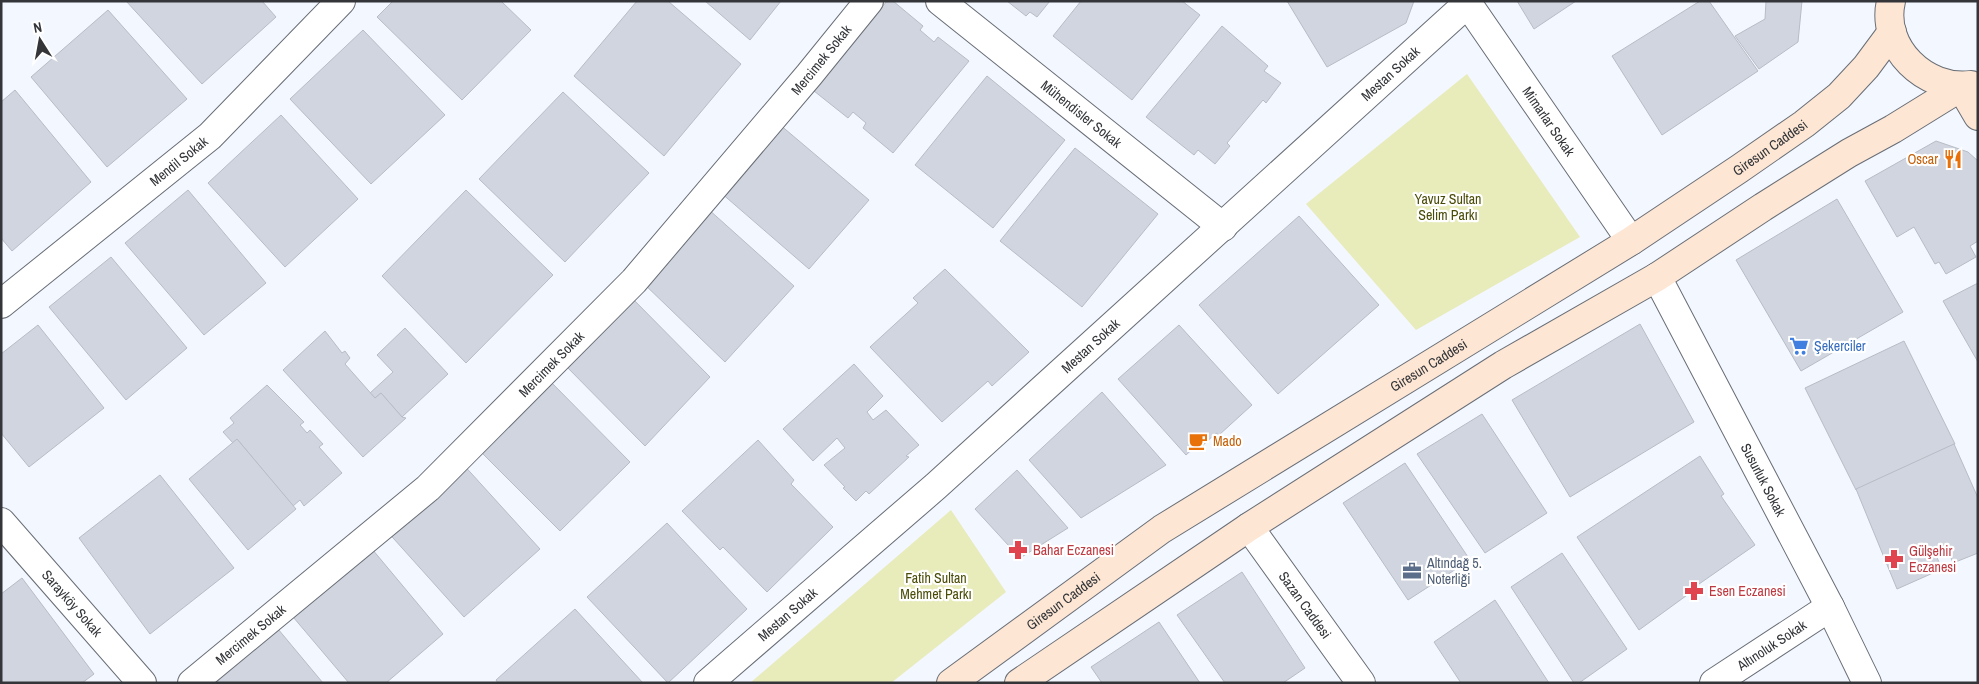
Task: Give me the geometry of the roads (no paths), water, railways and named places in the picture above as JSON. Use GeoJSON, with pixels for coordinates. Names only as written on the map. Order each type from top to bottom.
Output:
{"type":"FeatureCollection","features":[{"type":"Feature","properties":{"kind":"main road"},"geometry":{"type":"LineString","coordinates":[[1891,1],[1889,8],[1892,32],[1901,54],[1917,71],[1938,82],[1969,86]]}},
{"type":"Feature","properties":{"kind":"main road","name":"Giresun Caddesi"},"geometry":{"type":"LineString","coordinates":[[951,683],[1162,530],[1631,241],[1739,170],[1811,119],[1839,96],[1866,68],[1892,32]]}},
{"type":"Feature","properties":{"kind":"main road"},"geometry":{"type":"LineString","coordinates":[[1969,86],[1978,116]]}},
{"type":"Feature","properties":{"kind":"main road"},"geometry":{"type":"LineString","coordinates":[[1019,683],[1249,527],[1503,366],[1657,278],[1763,206],[1849,153],[1969,86]]}},
{"type":"Feature","properties":{"kind":"street","name":"Mendil Sokak"},"geometry":{"type":"LineString","coordinates":[[1,304],[210,136],[340,1]]}},
{"type":"Feature","properties":{"kind":"street","name":"Mercimek Sokak"},"geometry":{"type":"LineString","coordinates":[[192,683],[428,488],[634,281],[809,75],[868,1]]}},
{"type":"Feature","properties":{"kind":"street","name":"Mühendisler Sokak"},"geometry":{"type":"LineString","coordinates":[[940,1],[1223,227]]}},
{"type":"Feature","properties":{"kind":"street","name":"Mestan Sokak"},"geometry":{"type":"LineString","coordinates":[[708,683],[936,486],[1223,227],[1467,3]]}},
{"type":"Feature","properties":{"kind":"street","name":"Mimarlar Sokak"},"geometry":{"type":"LineString","coordinates":[[1467,3],[1631,241]]}},
{"type":"Feature","properties":{"kind":"street","name":"Susurluk Sokak"},"geometry":{"type":"LineString","coordinates":[[1657,278],[1830,607],[1867,683]]}},
{"type":"Feature","properties":{"kind":"street","name":"Sarayköy Sokak"},"geometry":{"type":"LineString","coordinates":[[1,522],[142,683]]}},
{"type":"Feature","properties":{"kind":"street","name":"Sazan Caddesi"},"geometry":{"type":"LineString","coordinates":[[1249,527],[1361,683]]}},
{"type":"Feature","properties":{"kind":"street","name":"Altınoluk Sokak"},"geometry":{"type":"LineString","coordinates":[[1714,683],[1830,607]]}},
{"type":"Feature","properties":{"kind":"place","name":"Oscar"},"geometry":{"type":"Point","coordinates":[1953,159]}},
{"type":"Feature","properties":{"kind":"place","name":"Şekerciler"},"geometry":{"type":"Point","coordinates":[1799,346]}},
{"type":"Feature","properties":{"kind":"place","name":"Mado"},"geometry":{"type":"Point","coordinates":[1198,441]}},
{"type":"Feature","properties":{"kind":"place","name":"Bahar Eczanesi"},"geometry":{"type":"Point","coordinates":[1018,550]}},
{"type":"Feature","properties":{"kind":"place","name":"Gülşehir Eczanesi"},"geometry":{"type":"Point","coordinates":[1894,559]}},
{"type":"Feature","properties":{"kind":"place","name":"Altındağ 5. Noterliği"},"geometry":{"type":"Point","coordinates":[1412,571]}},
{"type":"Feature","properties":{"kind":"place","name":"Esen Eczanesi"},"geometry":{"type":"Point","coordinates":[1694,591]}},
{"type":"Feature","properties":{"kind":"park label","name":"Yavuz Sultan Selim Parkı"},"geometry":{"type":"Point","coordinates":[1448,207]}},
{"type":"Feature","properties":{"kind":"park label","name":"Fatih Sultan Mehmet Parkı"},"geometry":{"type":"Point","coordinates":[936,586]}}]}
